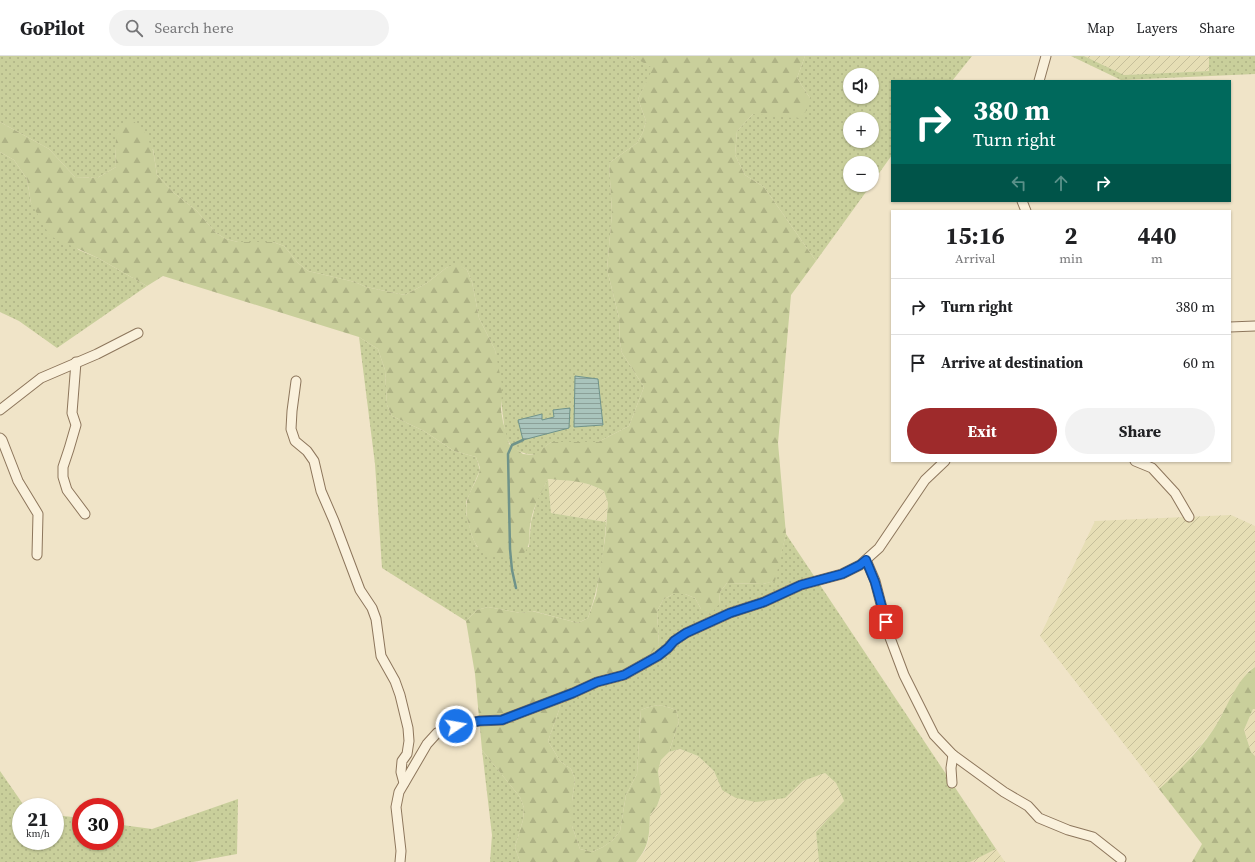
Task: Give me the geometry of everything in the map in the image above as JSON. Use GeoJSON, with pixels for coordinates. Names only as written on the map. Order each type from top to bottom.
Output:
{"type":"FeatureCollection","features":[{"type":"Feature","properties":{"kind":"street"},"geometry":{"type":"LineString","coordinates":[[1039,80],[1046,56]]}},
{"type":"Feature","properties":{"kind":"street"},"geometry":{"type":"LineString","coordinates":[[1231,327],[1255,326]]}},
{"type":"Feature","properties":{"kind":"street"},"geometry":{"type":"LineString","coordinates":[[0,410],[40,378],[97,354],[138,333]]}},
{"type":"Feature","properties":{"kind":"street"},"geometry":{"type":"LineString","coordinates":[[76,362],[72,412],[76,425],[63,467],[63,477],[67,490],[85,514]]}},
{"type":"Feature","properties":{"kind":"street"},"geometry":{"type":"LineString","coordinates":[[296,381],[291,429],[295,441],[307,451],[314,461],[321,491],[334,520],[360,590],[372,608],[376,619],[381,656],[395,681],[400,694],[410,741],[407,754],[402,761],[401,772],[404,783]]}},
{"type":"Feature","properties":{"kind":"street"},"geometry":{"type":"LineString","coordinates":[[0,438],[12,463],[18,481],[38,514],[37,555]]}},
{"type":"Feature","properties":{"kind":"street"},"geometry":{"type":"LineString","coordinates":[[400,862],[401,851],[396,807],[399,792],[427,744],[437,733],[456,726],[479,721],[502,720],[573,693],[597,682],[624,675],[658,656],[674,641],[686,633],[730,613],[764,602],[801,585],[842,574],[860,565],[879,548],[925,480],[944,462]]}},
{"type":"Feature","properties":{"kind":"street"},"geometry":{"type":"LineString","coordinates":[[1137,462],[1152,468],[1175,493],[1189,517]]}},
{"type":"Feature","properties":{"kind":"street"},"geometry":{"type":"LineString","coordinates":[[866,560],[875,582],[889,635],[904,675],[934,735],[953,755],[1004,792],[1028,806],[1039,818],[1068,830],[1093,837],[1121,859]]}},
{"type":"Feature","properties":{"kind":"street"},"geometry":{"type":"LineString","coordinates":[[952,783],[951,768],[953,755]]}},
{"type":"Feature","properties":{"kind":"shaded area"},"geometry":{"type":"Polygon","coordinates":[[[1084,56],[1209,56],[1209,71],[1124,75],[1084,56]]]}},
{"type":"Feature","properties":{"kind":"shaded area"},"geometry":{"type":"Polygon","coordinates":[[[548,479],[579,481],[604,491],[608,503],[606,522],[551,513],[548,479]]]}},
{"type":"Feature","properties":{"kind":"shaded area"},"geometry":{"type":"Polygon","coordinates":[[[1231,515],[1255,526],[1255,667],[1249,670],[1236,689],[1213,730],[1183,767],[1159,789],[1040,636],[1095,521],[1231,515]]]}},
{"type":"Feature","properties":{"kind":"shaded area"},"geometry":{"type":"Polygon","coordinates":[[[1253,709],[1255,709],[1255,756],[1251,752],[1244,730],[1253,709]]]}},
{"type":"Feature","properties":{"kind":"shaded area"},"geometry":{"type":"Polygon","coordinates":[[[680,749],[698,756],[714,771],[722,790],[785,798],[803,781],[825,773],[836,783],[844,801],[816,832],[819,862],[636,862],[645,851],[649,838],[650,815],[657,806],[661,796],[658,771],[661,760],[669,752],[680,749]]]}},
{"type":"Feature","properties":{"kind":"shaded area"},"geometry":{"type":"Polygon","coordinates":[[[996,849],[1005,862],[970,862],[973,860],[996,849]]]}},
{"type":"Feature","properties":{"kind":"green space"},"geometry":{"type":"Polygon","coordinates":[[[0,56],[631,56],[654,68],[638,99],[646,121],[643,132],[637,143],[609,163],[612,213],[607,269],[619,318],[622,353],[644,387],[629,426],[598,442],[551,442],[535,455],[524,453],[512,446],[509,443],[505,433],[495,350],[479,318],[472,282],[467,270],[457,264],[446,268],[427,283],[405,295],[366,287],[355,282],[308,271],[298,263],[284,246],[273,242],[238,242],[226,239],[216,233],[196,210],[174,193],[157,175],[153,149],[115,147],[116,167],[97,178],[75,177],[49,149],[0,122],[0,56]],[[575,376],[574,427],[598,379],[575,376]],[[553,411],[555,417],[542,420],[542,414],[519,420],[569,428],[553,411]]]}},
{"type":"Feature","properties":{"kind":"green space"},"geometry":{"type":"Polygon","coordinates":[[[631,56],[805,56],[797,78],[810,98],[803,119],[753,114],[737,131],[735,155],[745,175],[764,187],[816,261],[791,295],[778,443],[786,534],[775,581],[763,584],[727,583],[720,592],[719,604],[711,614],[701,609],[695,598],[685,594],[673,594],[663,600],[657,611],[659,645],[641,663],[561,698],[559,710],[548,741],[560,761],[571,769],[575,779],[572,801],[572,826],[580,849],[592,852],[613,840],[620,831],[626,795],[637,774],[641,710],[658,706],[676,710],[679,721],[669,752],[661,760],[658,771],[661,795],[657,806],[650,815],[648,840],[641,856],[636,862],[520,862],[515,847],[523,820],[524,808],[520,797],[482,750],[475,674],[466,621],[477,610],[488,607],[521,613],[532,611],[578,623],[588,618],[596,595],[605,539],[608,503],[604,491],[584,483],[548,479],[534,509],[530,526],[528,546],[522,556],[494,557],[487,555],[476,545],[472,537],[466,513],[468,497],[480,469],[476,457],[454,451],[424,431],[392,416],[387,405],[385,370],[378,349],[359,337],[163,276],[147,286],[98,258],[50,236],[31,203],[27,179],[14,160],[0,152],[0,122],[49,149],[75,177],[97,178],[116,167],[115,147],[118,128],[130,118],[144,131],[153,150],[157,175],[174,193],[196,210],[216,233],[226,239],[238,242],[273,242],[284,246],[298,263],[308,271],[355,282],[366,287],[405,295],[427,283],[446,268],[457,263],[467,270],[472,282],[479,318],[495,350],[502,385],[501,410],[509,444],[523,454],[534,455],[551,442],[598,442],[629,426],[644,387],[622,353],[619,318],[607,269],[612,213],[609,163],[637,143],[643,132],[646,121],[638,99],[653,68],[631,56]]]}},
{"type":"Feature","properties":{"kind":"green space"},"geometry":{"type":"Polygon","coordinates":[[[805,56],[972,56],[953,80],[891,80],[891,156],[879,173],[879,156],[843,156],[843,192],[866,192],[816,261],[764,187],[745,175],[735,155],[737,131],[753,114],[810,98],[797,78],[805,56]]]}},
{"type":"Feature","properties":{"kind":"green space"},"geometry":{"type":"Polygon","coordinates":[[[1071,56],[1084,56],[1124,75],[1209,71],[1209,56],[1255,56],[1255,74],[1121,80],[1071,56]]]}},
{"type":"Feature","properties":{"kind":"green space"},"geometry":{"type":"Polygon","coordinates":[[[0,152],[14,160],[27,179],[31,203],[79,250],[98,258],[147,286],[57,348],[19,321],[0,312],[0,152]]]}},
{"type":"Feature","properties":{"kind":"green space"},"geometry":{"type":"Polygon","coordinates":[[[359,337],[378,349],[385,370],[387,405],[392,416],[424,431],[454,451],[476,457],[480,470],[466,502],[466,513],[472,536],[477,547],[529,547],[531,522],[537,500],[548,479],[551,513],[606,522],[600,570],[588,618],[578,623],[533,611],[521,613],[488,607],[477,610],[466,621],[382,568],[375,464],[359,337]]]}},
{"type":"Feature","properties":{"kind":"green space"},"geometry":{"type":"Polygon","coordinates":[[[786,534],[996,849],[970,862],[819,862],[816,832],[844,801],[836,783],[825,773],[803,781],[785,798],[756,802],[736,798],[722,790],[714,771],[698,756],[680,749],[669,752],[679,721],[676,710],[658,706],[641,710],[637,774],[626,795],[620,831],[613,840],[592,852],[580,849],[572,826],[572,801],[575,779],[571,769],[560,761],[548,741],[559,710],[561,698],[659,645],[657,611],[663,600],[673,594],[685,594],[695,598],[701,609],[719,604],[720,592],[727,583],[763,584],[774,581],[786,534]]]}},
{"type":"Feature","properties":{"kind":"green space"},"geometry":{"type":"Polygon","coordinates":[[[1255,667],[1255,709],[1253,709],[1244,730],[1251,752],[1255,756],[1255,862],[1192,862],[1202,844],[1159,789],[1195,754],[1213,730],[1242,679],[1255,667]]]}},
{"type":"Feature","properties":{"kind":"green space"},"geometry":{"type":"Polygon","coordinates":[[[482,750],[520,797],[524,808],[523,820],[515,847],[520,862],[490,862],[492,835],[482,750]]]}},
{"type":"Feature","properties":{"kind":"green space"},"geometry":{"type":"Polygon","coordinates":[[[0,771],[19,798],[12,798],[12,850],[64,850],[64,816],[72,817],[72,850],[124,850],[124,825],[152,829],[238,799],[237,854],[193,862],[0,862],[0,771]]]}},
{"type":"Feature","properties":{"kind":"water"},"geometry":{"type":"Polygon","coordinates":[[[575,376],[598,379],[603,425],[574,427],[575,376]]]}},
{"type":"Feature","properties":{"kind":"water"},"geometry":{"type":"Polygon","coordinates":[[[570,408],[569,428],[523,440],[518,420],[542,414],[542,420],[554,417],[553,410],[570,408]]]}},
{"type":"Feature","properties":{"kind":"waterway"},"geometry":{"type":"LineString","coordinates":[[516,588],[512,570],[510,549],[508,454],[512,445],[523,440]]}},
{"type":"Feature","properties":{"kind":"route"},"geometry":{"type":"LineString","coordinates":[[456,726],[479,721],[502,720],[573,693],[597,682],[624,675],[658,656],[674,641],[686,633],[730,613],[764,602],[801,585],[842,574],[860,565],[866,560],[875,582],[886,622]]}}]}
